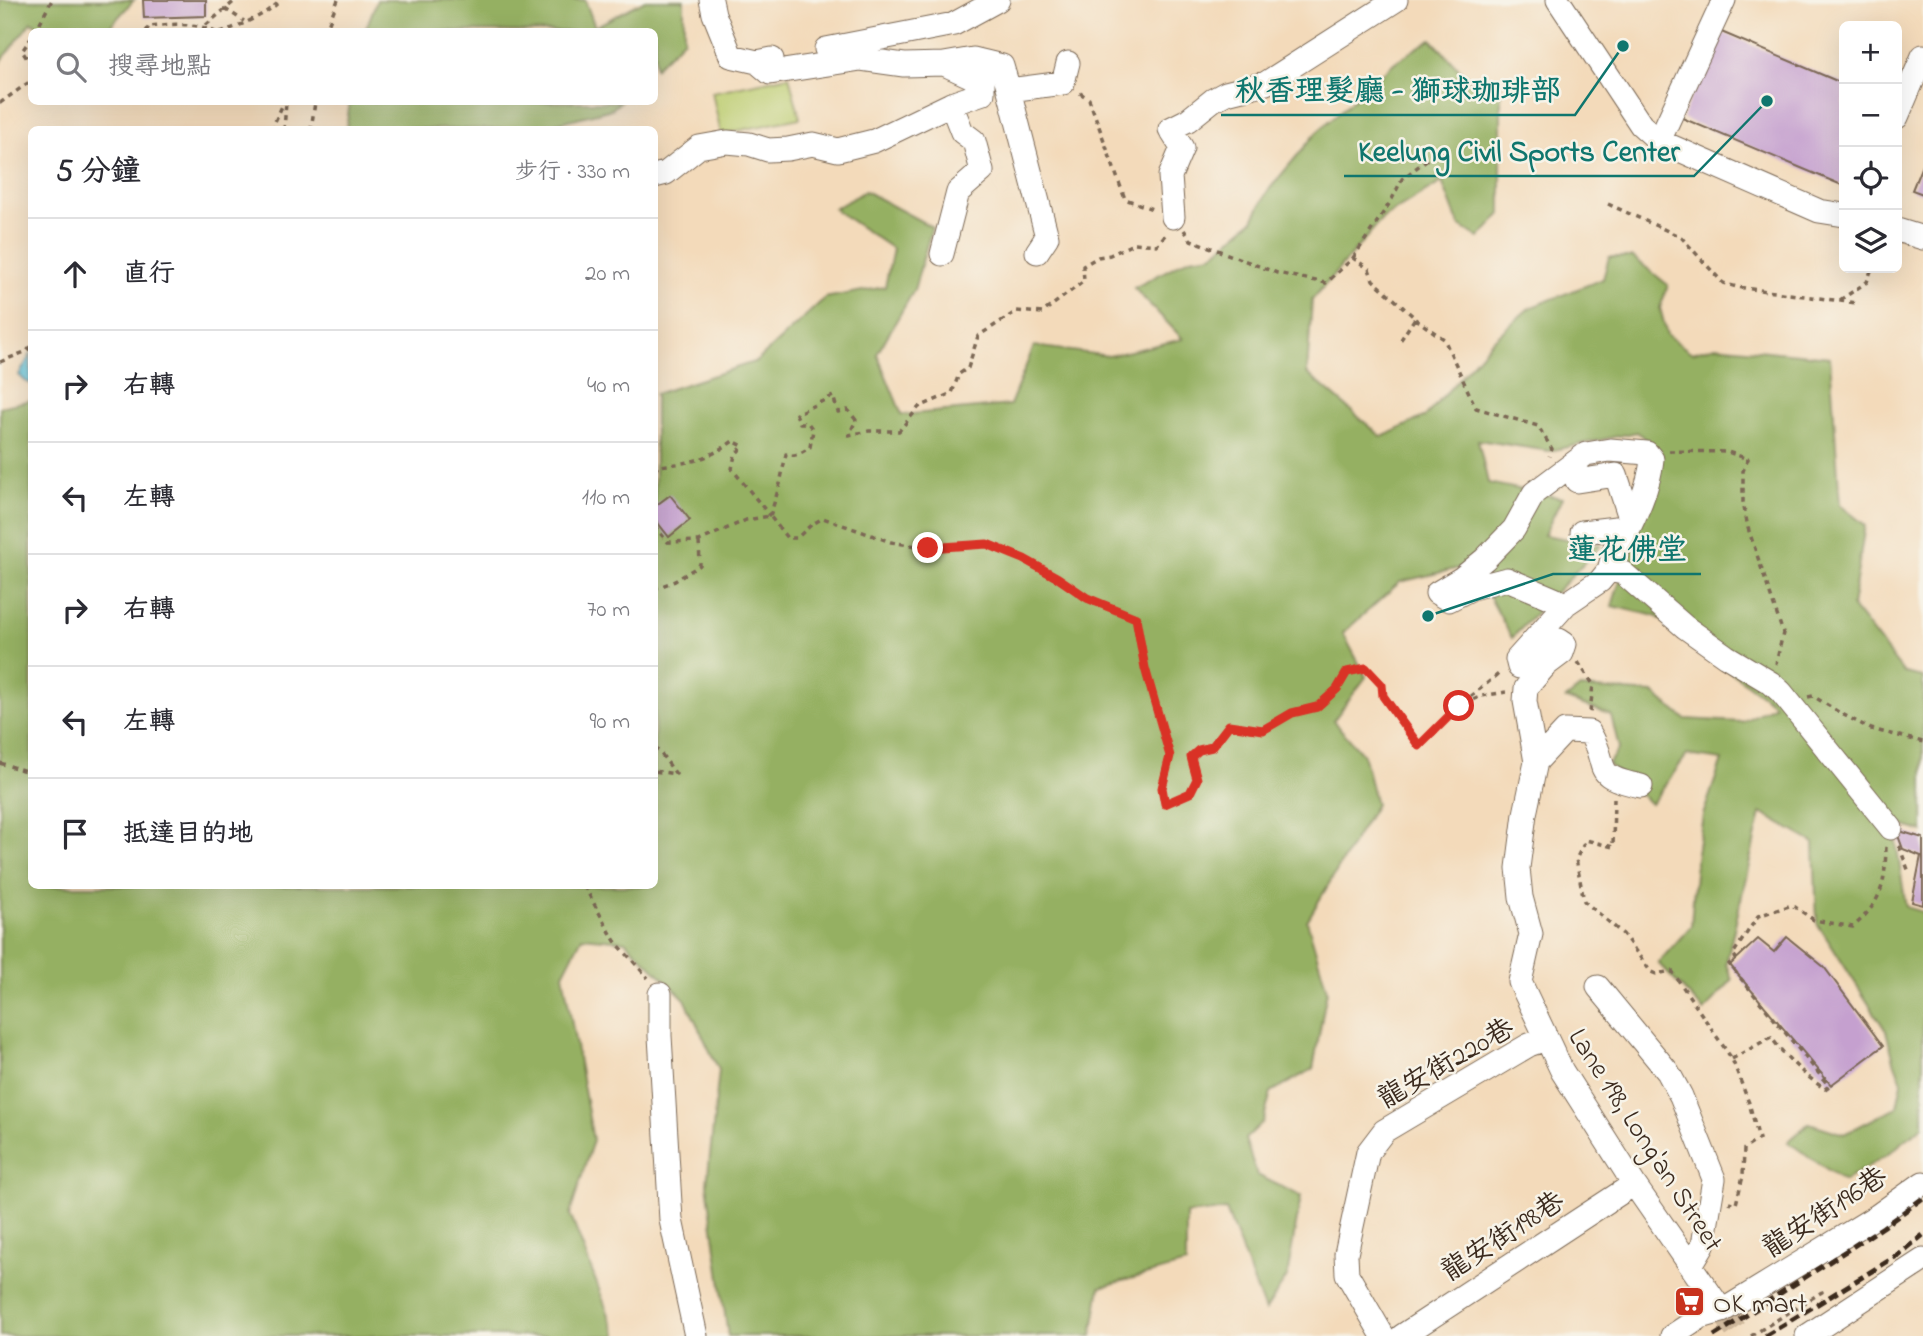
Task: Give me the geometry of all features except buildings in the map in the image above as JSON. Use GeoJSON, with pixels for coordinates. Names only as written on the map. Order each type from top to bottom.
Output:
{"type":"FeatureCollection","features":[{"type":"Feature","properties":{"kind":"street"},"geometry":{"type":"LineString","coordinates":[[711,0],[731,56],[757,62],[954,24],[998,0]]}},
{"type":"Feature","properties":{"kind":"street"},"geometry":{"type":"LineString","coordinates":[[1174,217],[1170,176],[1182,148],[1170,129],[1188,120],[1226,93],[1266,83],[1396,0]]}},
{"type":"Feature","properties":{"kind":"street"},"geometry":{"type":"LineString","coordinates":[[1558,0],[1641,125],[1659,141],[1819,211],[1839,214]]}},
{"type":"Feature","properties":{"kind":"street"},"geometry":{"type":"LineString","coordinates":[[1659,141],[1724,0]]}},
{"type":"Feature","properties":{"kind":"street"},"geometry":{"type":"LineString","coordinates":[[1902,105],[1923,56]]}},
{"type":"Feature","properties":{"kind":"street"},"geometry":{"type":"LineString","coordinates":[[757,62],[769,73],[861,59],[904,65],[944,64],[973,59],[1002,66],[1047,237],[1037,251]]}},
{"type":"Feature","properties":{"kind":"street"},"geometry":{"type":"LineString","coordinates":[[658,175],[666,173],[699,147],[727,142],[749,144],[768,150],[813,144],[838,150],[874,141],[951,104],[983,93],[983,82],[944,64]]}},
{"type":"Feature","properties":{"kind":"street"},"geometry":{"type":"LineString","coordinates":[[1009,90],[1066,73]]}},
{"type":"Feature","properties":{"kind":"street"},"geometry":{"type":"LineString","coordinates":[[942,254],[958,192],[982,171],[974,141],[962,132],[951,104]]}},
{"type":"Feature","properties":{"kind":"street"},"geometry":{"type":"LineString","coordinates":[[1902,232],[1923,238]]}},
{"type":"Feature","properties":{"kind":"street"},"geometry":{"type":"LineString","coordinates":[[1526,688],[1546,665],[1562,653],[1565,644],[1559,640],[1549,644],[1526,667],[1519,667],[1517,659],[1566,604],[1600,580],[1609,570],[1651,473],[1652,459],[1647,453],[1610,450],[1586,454],[1534,493],[1514,530],[1485,559],[1462,578],[1437,593],[1449,600],[1472,589],[1507,579],[1566,604]]}},
{"type":"Feature","properties":{"kind":"street"},"geometry":{"type":"LineString","coordinates":[[1577,481],[1616,475],[1631,521]]}},
{"type":"Feature","properties":{"kind":"street"},"geometry":{"type":"LineString","coordinates":[[1583,532],[1616,528],[1619,535],[1609,570]]}},
{"type":"Feature","properties":{"kind":"street"},"geometry":{"type":"LineString","coordinates":[[1609,570],[1623,573],[1685,626],[1726,656],[1771,683],[1789,701],[1891,828]]}},
{"type":"Feature","properties":{"kind":"street","name":"Lane 198, Long'an Street"},"geometry":{"type":"LineString","coordinates":[[1526,688],[1525,701],[1536,761],[1518,868],[1521,897],[1531,934],[1520,982],[1562,1071],[1634,1184],[1722,1311]]}},
{"type":"Feature","properties":{"kind":"street"},"geometry":{"type":"LineString","coordinates":[[1536,761],[1565,731],[1588,732],[1595,741],[1603,770],[1614,780],[1641,786]]}},
{"type":"Feature","properties":{"kind":"street"},"geometry":{"type":"LineString","coordinates":[[1598,987],[1668,1072],[1681,1096],[1714,1179],[1703,1245],[1691,1265]]}},
{"type":"Feature","properties":{"kind":"street"},"geometry":{"type":"LineString","coordinates":[[660,994],[671,1220],[696,1336]]}},
{"type":"Feature","properties":{"kind":"street","name":"龍安街220巷"},"geometry":{"type":"LineString","coordinates":[[1383,1336],[1347,1274],[1346,1254],[1368,1152],[1384,1131],[1529,1045],[1546,1039]]}},
{"type":"Feature","properties":{"kind":"street","name":"龍安街196巷"},"geometry":{"type":"LineString","coordinates":[[1672,1336],[1702,1317],[1722,1311],[1877,1216],[1923,1183]]}},
{"type":"Feature","properties":{"kind":"street","name":"龍安街198巷"},"geometry":{"type":"LineString","coordinates":[[1402,1336],[1634,1184]]}},
{"type":"Feature","properties":{"kind":"street"},"geometry":{"type":"LineString","coordinates":[[1807,1336],[1923,1260]]}},
{"type":"Feature","properties":{"kind":"path"},"geometry":{"type":"LineString","coordinates":[[37,28],[52,0]]}},
{"type":"Feature","properties":{"kind":"path"},"geometry":{"type":"LineString","coordinates":[[205,26],[236,0]]}},
{"type":"Feature","properties":{"kind":"path"},"geometry":{"type":"LineString","coordinates":[[232,28],[268,12],[281,0]]}},
{"type":"Feature","properties":{"kind":"path"},"geometry":{"type":"LineString","coordinates":[[327,28],[338,0]]}},
{"type":"Feature","properties":{"kind":"path"},"geometry":{"type":"LineString","coordinates":[[225,9],[244,21]]}},
{"type":"Feature","properties":{"kind":"path"},"geometry":{"type":"LineString","coordinates":[[148,28],[167,24],[209,28]]}},
{"type":"Feature","properties":{"kind":"path"},"geometry":{"type":"LineString","coordinates":[[28,43],[22,51],[28,60]]}},
{"type":"Feature","properties":{"kind":"path"},"geometry":{"type":"LineString","coordinates":[[1066,73],[1089,99],[1125,199],[1174,217],[1191,240],[1277,273],[1326,283],[1353,258],[1391,201],[1402,179],[1429,158]]}},
{"type":"Feature","properties":{"kind":"path"},"geometry":{"type":"LineString","coordinates":[[0,103],[28,83]]}},
{"type":"Feature","properties":{"kind":"path"},"geometry":{"type":"LineString","coordinates":[[273,126],[284,105]]}},
{"type":"Feature","properties":{"kind":"path"},"geometry":{"type":"LineString","coordinates":[[285,105],[285,126]]}},
{"type":"Feature","properties":{"kind":"path"},"geometry":{"type":"LineString","coordinates":[[312,126],[315,105]]}},
{"type":"Feature","properties":{"kind":"path"},"geometry":{"type":"LineString","coordinates":[[1608,204],[1681,237],[1723,283],[1737,288],[1856,303]]}},
{"type":"Feature","properties":{"kind":"path"},"geometry":{"type":"LineString","coordinates":[[770,516],[786,454],[799,454],[810,447],[813,430],[808,423],[800,423],[796,414],[832,396],[838,412],[848,410],[856,420],[849,435],[869,430],[899,431],[919,407],[952,393],[959,374],[968,368],[978,336],[1017,311],[1042,313],[1084,281],[1083,266],[1098,257],[1110,255],[1135,243],[1157,245],[1174,217]]}},
{"type":"Feature","properties":{"kind":"path"},"geometry":{"type":"LineString","coordinates":[[1353,258],[1369,269],[1373,281],[1444,339],[1476,408],[1538,426],[1552,449],[1547,460]]}},
{"type":"Feature","properties":{"kind":"path"},"geometry":{"type":"LineString","coordinates":[[1838,301],[1867,282],[1870,273]]}},
{"type":"Feature","properties":{"kind":"path"},"geometry":{"type":"LineString","coordinates":[[1398,344],[1415,318]]}},
{"type":"Feature","properties":{"kind":"path"},"geometry":{"type":"LineString","coordinates":[[0,362],[28,349]]}},
{"type":"Feature","properties":{"kind":"path"},"geometry":{"type":"LineString","coordinates":[[658,467],[693,463],[717,453],[733,441],[743,446],[734,455],[732,469],[787,538],[797,538],[823,518],[891,542],[928,548],[987,544],[1024,559],[1087,598],[1136,618],[1145,668],[1170,756],[1162,788],[1165,804],[1190,793],[1197,779],[1191,757],[1199,750],[1212,747],[1229,725],[1263,730],[1292,713],[1317,707],[1337,689],[1347,672],[1366,668],[1382,685],[1383,696],[1419,746],[1459,706],[1517,659]]}},
{"type":"Feature","properties":{"kind":"path"},"geometry":{"type":"LineString","coordinates":[[1647,453],[1694,450],[1728,452],[1748,459],[1743,471],[1743,502],[1748,528],[1783,633],[1771,683]]}},
{"type":"Feature","properties":{"kind":"path"},"geometry":{"type":"LineString","coordinates":[[658,531],[668,542],[699,541],[746,520],[770,516]]}},
{"type":"Feature","properties":{"kind":"path"},"geometry":{"type":"LineString","coordinates":[[658,587],[675,581],[700,565],[699,541]]}},
{"type":"Feature","properties":{"kind":"path"},"geometry":{"type":"LineString","coordinates":[[1565,644],[1592,684],[1588,732]]}},
{"type":"Feature","properties":{"kind":"path"},"geometry":{"type":"LineString","coordinates":[[1459,706],[1482,696],[1526,688]]}},
{"type":"Feature","properties":{"kind":"path"},"geometry":{"type":"LineString","coordinates":[[1789,701],[1813,696],[1871,729],[1923,742]]}},
{"type":"Feature","properties":{"kind":"path"},"geometry":{"type":"LineString","coordinates":[[658,750],[676,774],[658,772]]}},
{"type":"Feature","properties":{"kind":"path"},"geometry":{"type":"LineString","coordinates":[[0,763],[28,773]]}},
{"type":"Feature","properties":{"kind":"path"},"geometry":{"type":"LineString","coordinates":[[1614,780],[1613,847],[1586,841],[1576,859],[1584,901],[1623,934],[1651,972],[1656,974],[1672,971],[1732,1059],[1759,1139],[1744,1149],[1743,1176],[1737,1203],[1710,1199]]}},
{"type":"Feature","properties":{"kind":"path"},"geometry":{"type":"LineString","coordinates":[[1891,828],[1909,872]]}},
{"type":"Feature","properties":{"kind":"path"},"geometry":{"type":"LineString","coordinates":[[1732,1059],[1771,1037],[1800,1072],[1825,1089],[1829,1086],[1728,964],[1736,958],[1733,954],[1758,916],[1792,905],[1814,920],[1853,927],[1868,914],[1882,892],[1886,845],[1891,828]]}},
{"type":"Feature","properties":{"kind":"path"},"geometry":{"type":"LineString","coordinates":[[586,889],[615,941],[660,994]]}},
{"type":"Feature","properties":{"kind":"path"},"geometry":{"type":"LineString","coordinates":[[1751,1336],[1822,1292],[1821,1290]]}},
{"type":"Feature","properties":{"kind":"green space"},"geometry":{"type":"Polygon","coordinates":[[[0,0],[134,0],[109,28],[43,28],[31,22],[0,63],[0,0]]]}},
{"type":"Feature","properties":{"kind":"green space"},"geometry":{"type":"Polygon","coordinates":[[[377,0],[585,0],[595,27],[645,0],[684,0],[684,39],[658,65],[658,28],[366,28],[377,0]]]}},
{"type":"Feature","properties":{"kind":"green space"},"geometry":{"type":"Polygon","coordinates":[[[1431,39],[1476,87],[1501,84],[1501,214],[1479,238],[1459,225],[1442,182],[1383,218],[1312,300],[1307,373],[1382,437],[1426,416],[1491,342],[1529,308],[1603,279],[1609,257],[1633,257],[1668,285],[1660,308],[1667,335],[1692,353],[1715,346],[1830,357],[1840,505],[1865,525],[1852,606],[1904,673],[1923,677],[1923,832],[1893,822],[1906,907],[1923,912],[1923,1126],[1888,1154],[1844,1181],[1788,1142],[1809,1123],[1844,1134],[1897,1107],[1902,1082],[1886,1031],[1817,923],[1814,843],[1761,813],[1726,964],[1732,980],[1704,1011],[1658,963],[1691,926],[1696,859],[1703,815],[1722,760],[1687,755],[1651,804],[1608,764],[1619,748],[1611,715],[1566,699],[1580,688],[1653,693],[1685,719],[1742,722],[1775,705],[1656,616],[1612,606],[1660,452],[1637,432],[1549,451],[1478,440],[1488,483],[1562,498],[1544,535],[1601,545],[1512,638],[1472,565],[1400,582],[1343,633],[1366,677],[1333,721],[1363,754],[1376,804],[1307,921],[1327,990],[1313,1069],[1271,1092],[1263,1122],[1245,1139],[1257,1175],[1301,1196],[1287,1277],[1265,1311],[1226,1210],[1186,1214],[1186,1264],[1100,1287],[1092,1336],[728,1336],[707,1184],[719,1070],[685,999],[625,941],[582,937],[563,974],[593,1140],[570,1214],[617,1336],[0,1336],[0,407],[28,401],[28,889],[658,889],[658,393],[757,361],[825,298],[885,287],[893,249],[834,209],[865,191],[932,227],[914,290],[877,354],[902,415],[1010,405],[1034,346],[1109,356],[1183,339],[1134,288],[1190,258],[1212,255],[1253,220],[1267,192],[1316,133],[1395,62],[1431,39]]]}},
{"type":"Feature","properties":{"kind":"green space"},"geometry":{"type":"Polygon","coordinates":[[[789,76],[800,118],[721,134],[712,92],[789,76]]]}},
{"type":"Feature","properties":{"kind":"green space"},"geometry":{"type":"Polygon","coordinates":[[[350,105],[617,105],[612,109],[546,126],[346,126],[350,105]]]}},
{"type":"Feature","properties":{"kind":"water"},"geometry":{"type":"Polygon","coordinates":[[[28,359],[28,382],[19,375],[28,359]]]}},
{"type":"Feature","properties":{"kind":"tunnel"},"geometry":{"type":"LineString","coordinates":[[1722,1311],[1740,1336]]}},
{"type":"Feature","properties":{"kind":"railway"},"geometry":{"type":"LineString","coordinates":[[1714,1336],[1883,1227],[1923,1198]]}},
{"type":"Feature","properties":{"kind":"railway"},"geometry":{"type":"LineString","coordinates":[[1765,1336],[1900,1254],[1923,1235]]}},
{"type":"Feature","properties":{"kind":"place","name":"秋香理髮廳 - 獅球珈琲部"},"geometry":{"type":"Point","coordinates":[1623,46]}},
{"type":"Feature","properties":{"kind":"place","name":"Keelung Civil Sports Center"},"geometry":{"type":"Point","coordinates":[1767,101]}},
{"type":"Feature","properties":{"kind":"place","name":"蓮花佛堂"},"geometry":{"type":"Point","coordinates":[1428,616]}},
{"type":"Feature","properties":{"kind":"place","name":"OK mart"},"geometry":{"type":"Point","coordinates":[1690,1302]}},
{"type":"Feature","properties":{"kind":"route"},"geometry":{"type":"LineString","coordinates":[[928,548],[987,544],[1024,559],[1087,598],[1136,618],[1145,668],[1170,756],[1162,788],[1165,804],[1190,793],[1197,779],[1191,757],[1199,750],[1212,747],[1229,725],[1263,730],[1292,713],[1317,707],[1337,689],[1347,672],[1366,668],[1382,685],[1383,696],[1419,746],[1459,706]]}}]}
